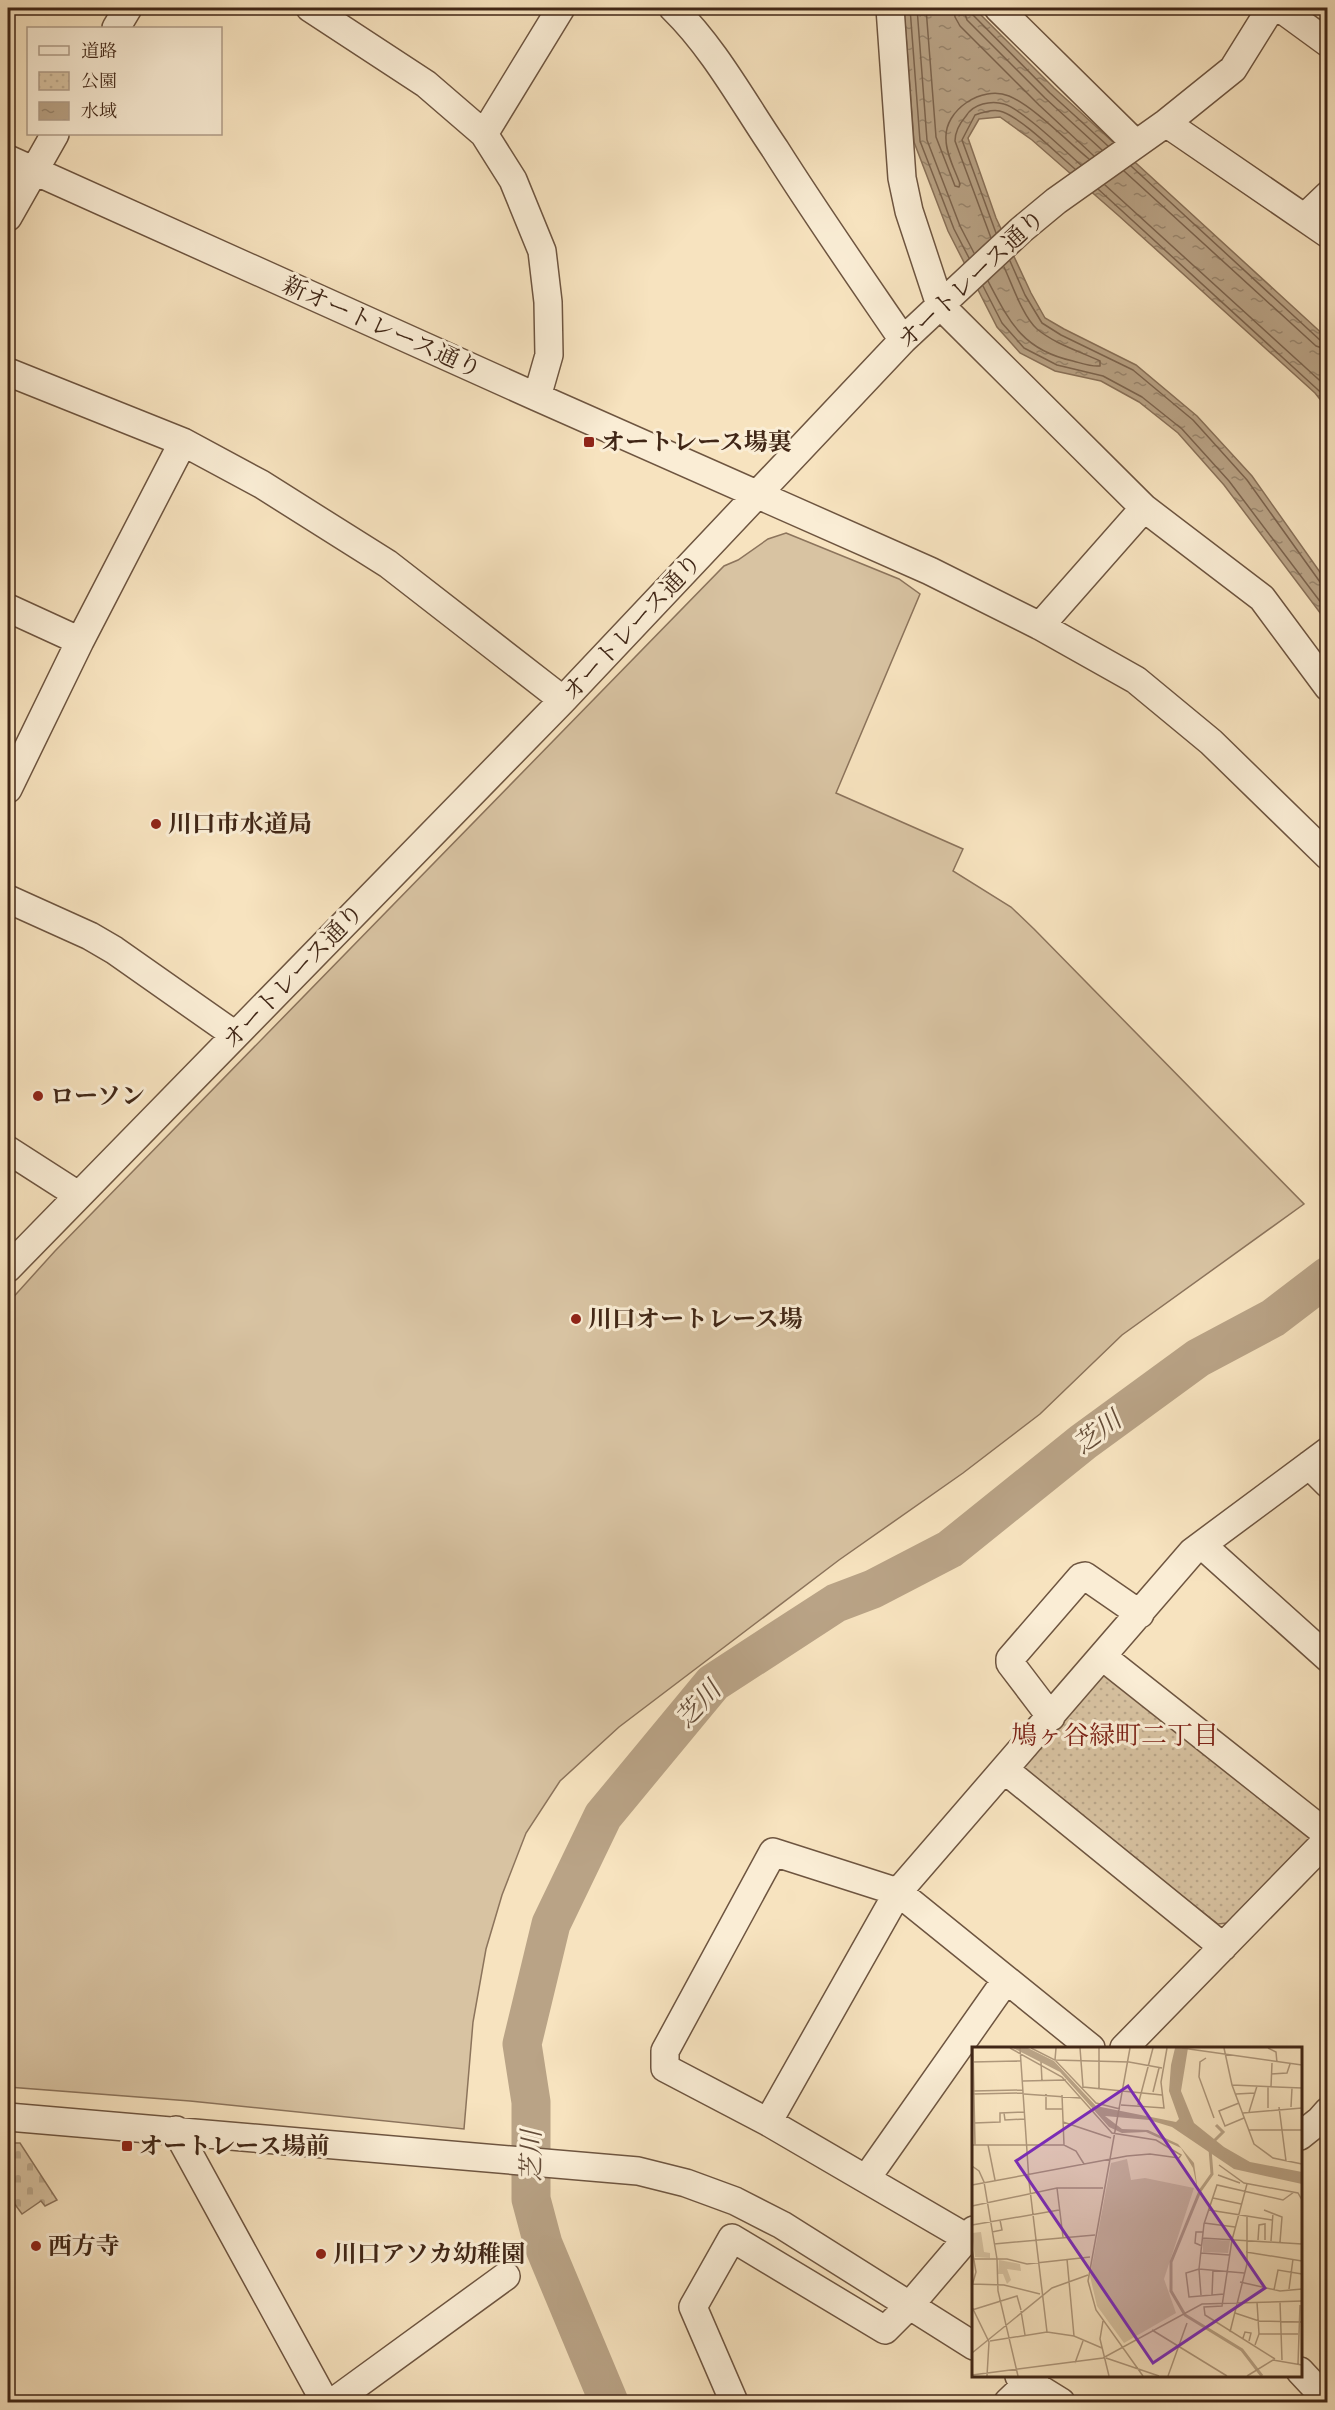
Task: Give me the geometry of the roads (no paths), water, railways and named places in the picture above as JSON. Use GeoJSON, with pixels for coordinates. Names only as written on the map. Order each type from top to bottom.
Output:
{"type":"FeatureCollection","features":[{"type":"Feature","properties":{"kind":"street"},"geometry":{"type":"LineString","coordinates":[[117,27],[128,8]]}},
{"type":"Feature","properties":{"kind":"street"},"geometry":{"type":"LineString","coordinates":[[310,8],[426,84],[484,134],[513,180],[542,251],[548,302],[549,355],[537,397]]}},
{"type":"Feature","properties":{"kind":"street"},"geometry":{"type":"LineString","coordinates":[[484,134],[561,8]]}},
{"type":"Feature","properties":{"kind":"street"},"geometry":{"type":"LineString","coordinates":[[673,8],[689,24],[737,92],[903,340]]}},
{"type":"Feature","properties":{"kind":"street"},"geometry":{"type":"LineString","coordinates":[[890,8],[902,178],[909,212],[940,305],[1144,508],[1262,598],[1328,687]]}},
{"type":"Feature","properties":{"kind":"street"},"geometry":{"type":"LineString","coordinates":[[998,8],[1132,147]]}},
{"type":"Feature","properties":{"kind":"street","name":"オートレース通り"},"geometry":{"type":"LineString","coordinates":[[8,1268],[563,700],[903,340],[1021,230],[1166,123],[1233,69],[1271,8]]}},
{"type":"Feature","properties":{"kind":"street"},"geometry":{"type":"LineString","coordinates":[[1280,8],[1328,43]]}},
{"type":"Feature","properties":{"kind":"street"},"geometry":{"type":"LineString","coordinates":[[1166,123],[1328,234]]}},
{"type":"Feature","properties":{"kind":"street"},"geometry":{"type":"LineString","coordinates":[[8,217],[54,135]]}},
{"type":"Feature","properties":{"kind":"street","name":"新オートレース通り"},"geometry":{"type":"LineString","coordinates":[[8,159],[930,571],[1040,626],[1136,681],[1211,742],[1328,856]]}},
{"type":"Feature","properties":{"kind":"street"},"geometry":{"type":"LineString","coordinates":[[1305,217],[1328,195]]}},
{"type":"Feature","properties":{"kind":"street"},"geometry":{"type":"LineString","coordinates":[[8,372],[183,441],[261,484],[388,564],[563,700]]}},
{"type":"Feature","properties":{"kind":"street"},"geometry":{"type":"LineString","coordinates":[[8,789],[80,641],[183,441]]}},
{"type":"Feature","properties":{"kind":"street"},"geometry":{"type":"LineString","coordinates":[[1040,626],[1144,508]]}},
{"type":"Feature","properties":{"kind":"street"},"geometry":{"type":"LineString","coordinates":[[8,608],[80,641]]}},
{"type":"Feature","properties":{"kind":"street"},"geometry":{"type":"LineString","coordinates":[[8,899],[90,936],[114,950],[235,1035]]}},
{"type":"Feature","properties":{"kind":"street"},"geometry":{"type":"LineString","coordinates":[[8,1150],[78,1195]]}},
{"type":"Feature","properties":{"kind":"street"},"geometry":{"type":"LineString","coordinates":[[768,2122],[898,1892],[1192,1552],[1318,1458],[1328,1484]]}},
{"type":"Feature","properties":{"kind":"street"},"geometry":{"type":"LineString","coordinates":[[1202,1545],[1328,1658]]}},
{"type":"Feature","properties":{"kind":"street"},"geometry":{"type":"LineString","coordinates":[[1051,1717],[1010,1663],[1017,1651],[1085,1576],[1140,1614]]}},
{"type":"Feature","properties":{"kind":"street"},"geometry":{"type":"LineString","coordinates":[[1103,1657],[1328,1837],[1126,2047]]}},
{"type":"Feature","properties":{"kind":"street"},"geometry":{"type":"LineString","coordinates":[[1005,1770],[1223,1947]]}},
{"type":"Feature","properties":{"kind":"street"},"geometry":{"type":"LineString","coordinates":[[734,2403],[693,2307],[732,2238],[885,2330],[910,2305],[970,2234],[866,2179],[768,2122],[665,2068],[665,2051],[773,1852],[898,1892],[1089,2047]]}},
{"type":"Feature","properties":{"kind":"street"},"geometry":{"type":"LineString","coordinates":[[866,2179],[1006,1980]]}},
{"type":"Feature","properties":{"kind":"street"},"geometry":{"type":"LineString","coordinates":[[1302,2134],[1328,2111]]}},
{"type":"Feature","properties":{"kind":"street"},"geometry":{"type":"LineString","coordinates":[[8,2117],[591,2165],[638,2171],[686,2183],[735,2201],[782,2225],[972,2345]]}},
{"type":"Feature","properties":{"kind":"street"},"geometry":{"type":"LineString","coordinates":[[176,2130],[325,2403]]}},
{"type":"Feature","properties":{"kind":"street"},"geometry":{"type":"LineString","coordinates":[[333,2403],[506,2276]]}},
{"type":"Feature","properties":{"kind":"street"},"geometry":{"type":"LineString","coordinates":[[1302,2374],[1328,2401]]}},
{"type":"Feature","properties":{"kind":"street"},"geometry":{"type":"LineString","coordinates":[[1008,2403],[1028,2378],[1061,2403]]}},
{"type":"Feature","properties":{"kind":"water"},"geometry":{"type":"Polygon","coordinates":[[[904,8],[974,8],[1054,88],[1327,338],[1327,408],[1315,393],[1032,140],[1000,117],[979,119],[968,138],[996,218],[1045,318],[1136,365],[1197,416],[1252,476],[1327,582],[1327,622],[1224,485],[1178,433],[1139,402],[1101,381],[1055,371],[1020,353],[997,327],[948,231],[914,142],[904,8]]]}},
{"type":"Feature","properties":{"kind":"waterway","name":"芝川"},"geometry":{"type":"LineString","coordinates":[[609,2402],[543,2244],[531,2199],[531,2102],[522,2044],[551,1924],[603,1816],[713,1683],[836,1603],[873,1589],[950,1549],[1083,1442],[1198,1358],[1273,1318],[1328,1276]]}},
{"type":"Feature","properties":{"kind":"place","name":"オートレース場裏"},"geometry":{"type":"Point","coordinates":[589,442]}},
{"type":"Feature","properties":{"kind":"place","name":"川口市水道局"},"geometry":{"type":"Point","coordinates":[156,824]}},
{"type":"Feature","properties":{"kind":"place","name":"ローソン"},"geometry":{"type":"Point","coordinates":[38,1096]}},
{"type":"Feature","properties":{"kind":"place","name":"川口オートレース場"},"geometry":{"type":"Point","coordinates":[576,1319]}},
{"type":"Feature","properties":{"kind":"place","name":"オートレース場前"},"geometry":{"type":"Point","coordinates":[127,2146]}},
{"type":"Feature","properties":{"kind":"place","name":"西方寺"},"geometry":{"type":"Point","coordinates":[36,2246]}},
{"type":"Feature","properties":{"kind":"place","name":"川口アソカ幼稚園"},"geometry":{"type":"Point","coordinates":[321,2254]}},
{"type":"Feature","properties":{"kind":"district","name":"鳩ヶ谷緑町二丁目"},"geometry":{"type":"Point","coordinates":[1115,1735]}}]}
